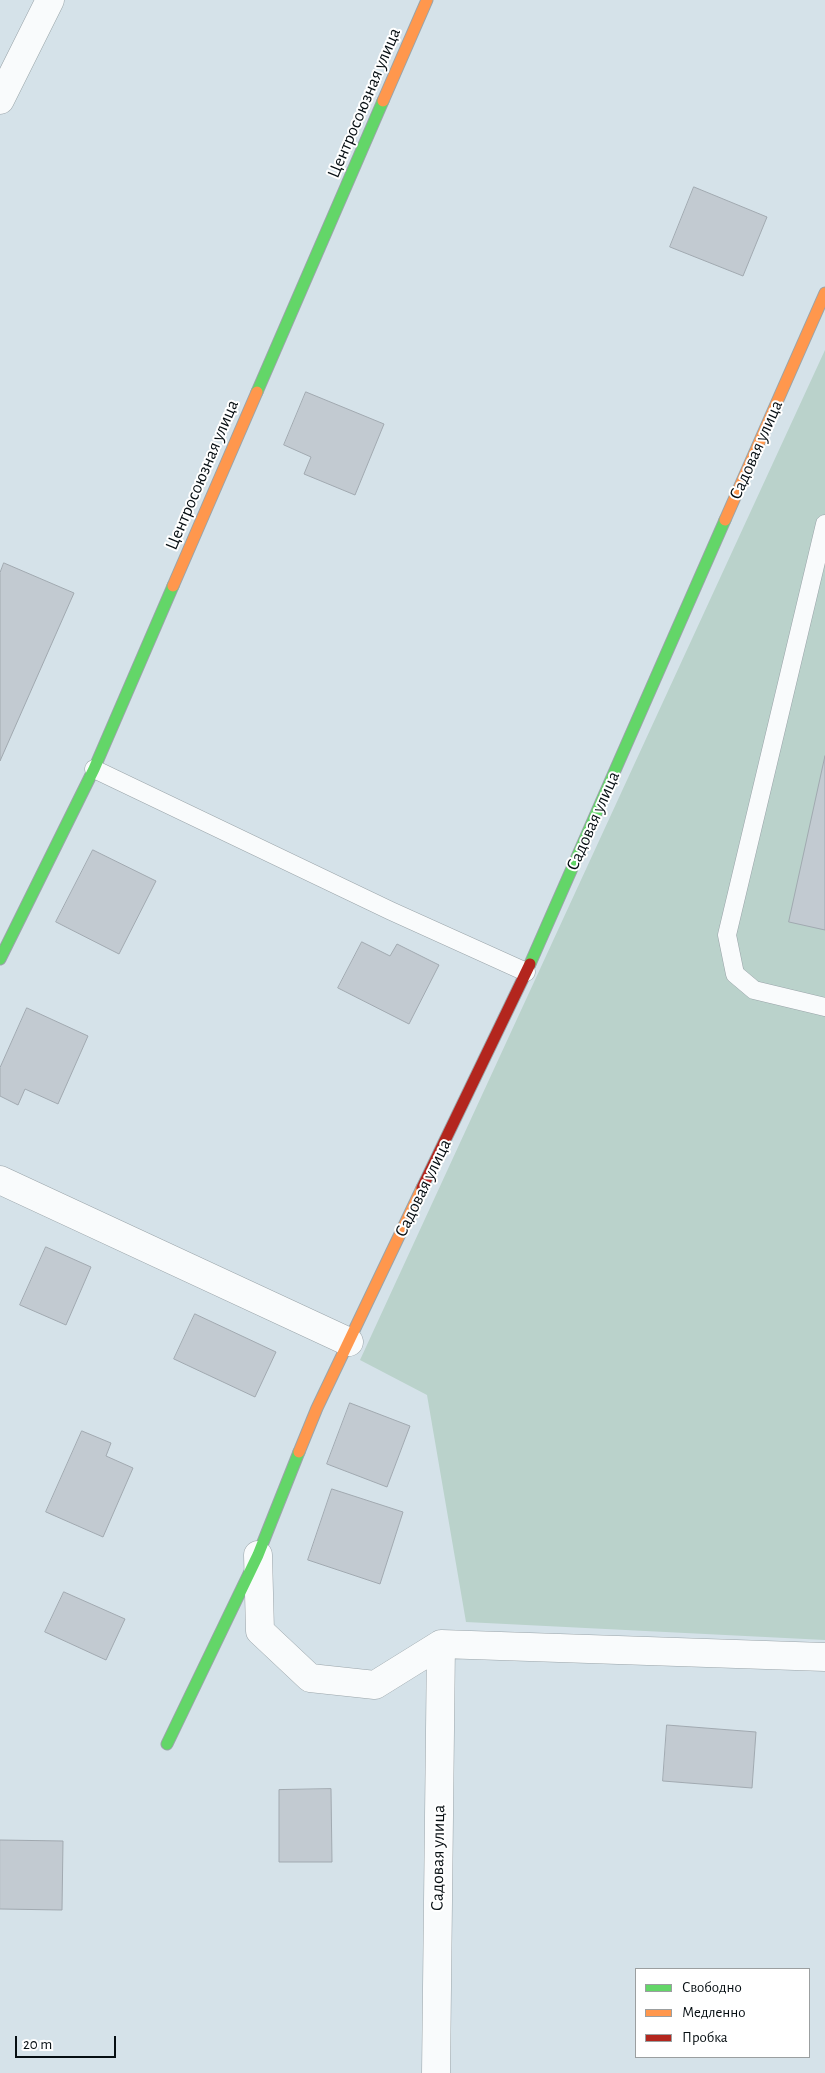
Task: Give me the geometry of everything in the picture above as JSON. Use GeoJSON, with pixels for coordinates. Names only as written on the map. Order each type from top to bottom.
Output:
{"type":"FeatureCollection","features":[{"type":"Feature","properties":{"kind":"street"},"geometry":{"type":"LineString","coordinates":[[0,100],[50,0]]}},
{"type":"Feature","properties":{"kind":"street","name":"Центросоюзная улица"},"geometry":{"type":"LineString","coordinates":[[0,959],[94,769],[427,0]]}},
{"type":"Feature","properties":{"kind":"street","name":"Садовая улица"},"geometry":{"type":"LineString","coordinates":[[167,1744],[258,1555],[317,1408],[526,972],[825,294]]}},
{"type":"Feature","properties":{"kind":"street"},"geometry":{"type":"LineString","coordinates":[[0,1180],[349,1342]]}},
{"type":"Feature","properties":{"kind":"street"},"geometry":{"type":"LineString","coordinates":[[258,1555],[260,1631],[310,1678],[375,1685],[441,1644],[825,1657]]}},
{"type":"Feature","properties":{"kind":"street","name":"Садовая улица"},"geometry":{"type":"LineString","coordinates":[[436,2073],[441,1644]]}},
{"type":"Feature","properties":{"kind":"lane"},"geometry":{"type":"LineString","coordinates":[[825,524],[727,934],[735,974],[754,990],[825,1007]]}},
{"type":"Feature","properties":{"kind":"lane"},"geometry":{"type":"LineString","coordinates":[[94,769],[400,916],[526,972]]}},
{"type":"Feature","properties":{"kind":"green space"},"geometry":{"type":"Polygon","coordinates":[[[825,350],[825,1640],[466,1622],[427,1395],[360,1360],[825,350]]]}},
{"type":"Feature","properties":{"kind":"building"},"geometry":{"type":"Polygon","coordinates":[[[694,187],[767,217],[743,276],[670,247],[694,187]]]}},
{"type":"Feature","properties":{"kind":"building"},"geometry":{"type":"Polygon","coordinates":[[[306,392],[384,424],[355,495],[304,474],[311,457],[284,445],[306,392]]]}},
{"type":"Feature","properties":{"kind":"building"},"geometry":{"type":"Polygon","coordinates":[[[4,563],[74,593],[0,761],[0,573],[4,563]]]}},
{"type":"Feature","properties":{"kind":"building"},"geometry":{"type":"Polygon","coordinates":[[[825,756],[825,930],[789,922],[825,756]]]}},
{"type":"Feature","properties":{"kind":"building"},"geometry":{"type":"Polygon","coordinates":[[[93,850],[156,881],[119,954],[56,922],[93,850]]]}},
{"type":"Feature","properties":{"kind":"building"},"geometry":{"type":"Polygon","coordinates":[[[362,942],[390,956],[397,944],[439,965],[409,1024],[338,988],[362,942]]]}},
{"type":"Feature","properties":{"kind":"building"},"geometry":{"type":"Polygon","coordinates":[[[27,1008],[88,1036],[58,1104],[25,1089],[18,1105],[0,1096],[0,1068],[27,1008]]]}},
{"type":"Feature","properties":{"kind":"building"},"geometry":{"type":"Polygon","coordinates":[[[46,1247],[91,1267],[66,1325],[20,1305],[46,1247]]]}},
{"type":"Feature","properties":{"kind":"building"},"geometry":{"type":"Polygon","coordinates":[[[195,1314],[276,1352],[255,1397],[174,1359],[195,1314]]]}},
{"type":"Feature","properties":{"kind":"building"},"geometry":{"type":"Polygon","coordinates":[[[350,1403],[410,1426],[387,1487],[327,1464],[350,1403]]]}},
{"type":"Feature","properties":{"kind":"building"},"geometry":{"type":"Polygon","coordinates":[[[82,1431],[111,1443],[106,1456],[133,1468],[103,1537],[46,1512],[82,1431]]]}},
{"type":"Feature","properties":{"kind":"building"},"geometry":{"type":"Polygon","coordinates":[[[332,1489],[403,1512],[380,1584],[308,1560],[332,1489]]]}},
{"type":"Feature","properties":{"kind":"building"},"geometry":{"type":"Polygon","coordinates":[[[64,1592],[125,1619],[106,1660],[45,1632],[64,1592]]]}},
{"type":"Feature","properties":{"kind":"building"},"geometry":{"type":"Polygon","coordinates":[[[667,1725],[756,1732],[752,1788],[663,1781],[667,1725]]]}},
{"type":"Feature","properties":{"kind":"building"},"geometry":{"type":"Polygon","coordinates":[[[331,1789],[332,1862],[279,1862],[279,1790],[331,1789]]]}},
{"type":"Feature","properties":{"kind":"building"},"geometry":{"type":"Polygon","coordinates":[[[0,1840],[63,1841],[62,1910],[0,1909],[0,1840]]]}},
{"type":"Feature","properties":{"kind":"traffic: fast"},"geometry":{"type":"LineString","coordinates":[[257,392],[383,101]]}},
{"type":"Feature","properties":{"kind":"traffic: fast"},"geometry":{"type":"LineString","coordinates":[[530,964],[725,520]]}},
{"type":"Feature","properties":{"kind":"traffic: fast"},"geometry":{"type":"LineString","coordinates":[[0,959],[94,769],[173,586]]}},
{"type":"Feature","properties":{"kind":"traffic: fast"},"geometry":{"type":"LineString","coordinates":[[167,1744],[258,1555],[299,1452]]}},
{"type":"Feature","properties":{"kind":"traffic: slow"},"geometry":{"type":"LineString","coordinates":[[383,101],[427,0]]}},
{"type":"Feature","properties":{"kind":"traffic: slow"},"geometry":{"type":"LineString","coordinates":[[725,520],[825,293]]}},
{"type":"Feature","properties":{"kind":"traffic: slow"},"geometry":{"type":"LineString","coordinates":[[173,586],[257,392]]}},
{"type":"Feature","properties":{"kind":"traffic: slow"},"geometry":{"type":"LineString","coordinates":[[299,1452],[317,1408],[422,1188]]}},
{"type":"Feature","properties":{"kind":"traffic: jam"},"geometry":{"type":"LineString","coordinates":[[422,1188],[530,964]]}}]}
